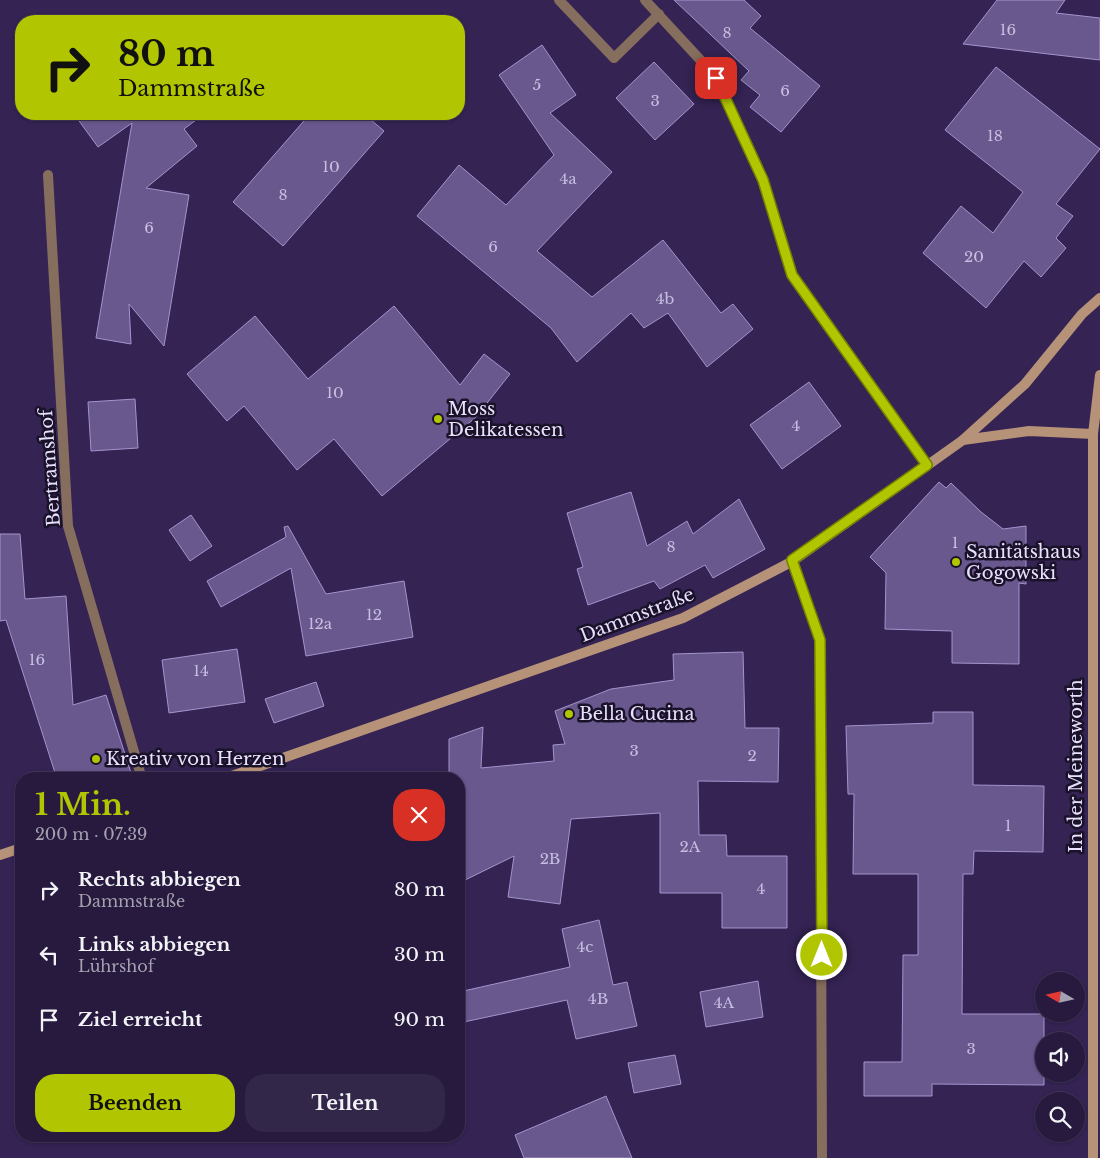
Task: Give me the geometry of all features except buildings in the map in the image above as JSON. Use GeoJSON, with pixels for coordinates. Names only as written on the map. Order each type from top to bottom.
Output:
{"type":"FeatureCollection","features":[{"type":"Feature","properties":{"kind":"main road"},"geometry":{"type":"LineString","coordinates":[[964,440],[1025,384],[1082,314],[1100,298]]}},
{"type":"Feature","properties":{"kind":"main road","name":"In der Meineworth"},"geometry":{"type":"LineString","coordinates":[[1094,1158],[1093,434],[1100,374]]}},
{"type":"Feature","properties":{"kind":"main road","name":"Dammstraße"},"geometry":{"type":"LineString","coordinates":[[243,772],[683,618],[792,560],[964,440],[1029,431],[1093,434]]}},
{"type":"Feature","properties":{"kind":"main road"},"geometry":{"type":"LineString","coordinates":[[0,855],[15,850]]}},
{"type":"Feature","properties":{"kind":"street"},"geometry":{"type":"LineString","coordinates":[[559,0],[614,58],[659,14]]}},
{"type":"Feature","properties":{"kind":"street"},"geometry":{"type":"LineString","coordinates":[[645,0],[716,78],[763,180],[792,275],[927,465]]}},
{"type":"Feature","properties":{"kind":"street","name":"Bertramshof"},"geometry":{"type":"LineString","coordinates":[[48,175],[68,526],[140,772]]}},
{"type":"Feature","properties":{"kind":"street"},"geometry":{"type":"LineString","coordinates":[[792,560],[820,640],[822,1158]]}},
{"type":"Feature","properties":{"kind":"place","name":"Moss Delikatessen"},"geometry":{"type":"Point","coordinates":[438,419]}},
{"type":"Feature","properties":{"kind":"place","name":"Sanitätshaus Gogowski"},"geometry":{"type":"Point","coordinates":[956,562]}},
{"type":"Feature","properties":{"kind":"place","name":"Bella Cucina"},"geometry":{"type":"Point","coordinates":[569,714]}},
{"type":"Feature","properties":{"kind":"place","name":"Kreativ von Herzen"},"geometry":{"type":"Point","coordinates":[96,759]}},
{"type":"Feature","properties":{"kind":"route"},"geometry":{"type":"LineString","coordinates":[[716,78],[763,180],[792,275],[927,465],[792,560],[820,640],[822,955]]}}]}
